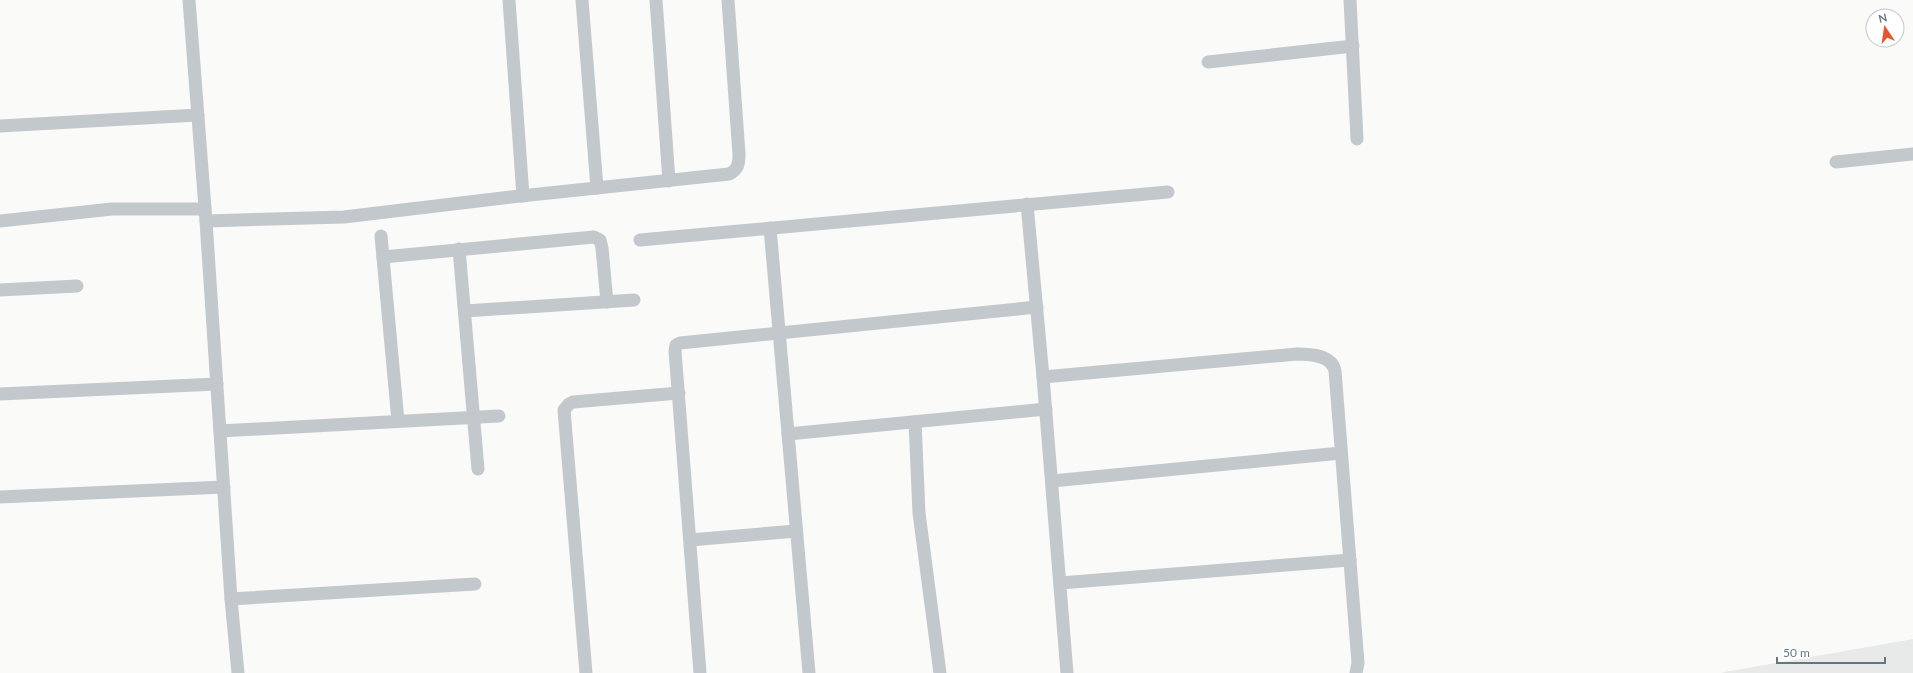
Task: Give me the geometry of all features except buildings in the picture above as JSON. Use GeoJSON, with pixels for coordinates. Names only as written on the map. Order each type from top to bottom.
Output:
{"type":"FeatureCollection","features":[{"type":"Feature","properties":{"kind":"street"},"geometry":{"type":"LineString","coordinates":[[189,0],[206,215],[231,600],[238,673]]}},
{"type":"Feature","properties":{"kind":"street"},"geometry":{"type":"LineString","coordinates":[[509,0],[523,196]]}},
{"type":"Feature","properties":{"kind":"street"},"geometry":{"type":"LineString","coordinates":[[582,0],[597,188]]}},
{"type":"Feature","properties":{"kind":"street"},"geometry":{"type":"LineString","coordinates":[[656,0],[670,181]]}},
{"type":"Feature","properties":{"kind":"street"},"geometry":{"type":"LineString","coordinates":[[0,221],[112,209],[206,215],[344,217],[729,174],[735,171],[739,163],[728,0]]}},
{"type":"Feature","properties":{"kind":"street"},"geometry":{"type":"LineString","coordinates":[[1350,0],[1357,139]]}},
{"type":"Feature","properties":{"kind":"street"},"geometry":{"type":"LineString","coordinates":[[1208,62],[1353,46]]}},
{"type":"Feature","properties":{"kind":"street"},"geometry":{"type":"LineString","coordinates":[[0,126],[198,115]]}},
{"type":"Feature","properties":{"kind":"street"},"geometry":{"type":"LineString","coordinates":[[1836,162],[1913,154]]}},
{"type":"Feature","properties":{"kind":"street"},"geometry":{"type":"LineString","coordinates":[[640,240],[1168,192]]}},
{"type":"Feature","properties":{"kind":"street"},"geometry":{"type":"LineString","coordinates":[[1027,204],[1046,409],[1067,673]]}},
{"type":"Feature","properties":{"kind":"street"},"geometry":{"type":"LineString","coordinates":[[770,228],[809,673]]}},
{"type":"Feature","properties":{"kind":"street"},"geometry":{"type":"LineString","coordinates":[[381,236],[398,421]]}},
{"type":"Feature","properties":{"kind":"street"},"geometry":{"type":"LineString","coordinates":[[384,257],[591,237],[598,238],[602,248],[607,302]]}},
{"type":"Feature","properties":{"kind":"street"},"geometry":{"type":"LineString","coordinates":[[459,249],[478,469]]}},
{"type":"Feature","properties":{"kind":"street"},"geometry":{"type":"LineString","coordinates":[[0,290],[77,286]]}},
{"type":"Feature","properties":{"kind":"street"},"geometry":{"type":"LineString","coordinates":[[465,311],[634,300]]}},
{"type":"Feature","properties":{"kind":"street"},"geometry":{"type":"LineString","coordinates":[[700,673],[675,351],[678,343],[1037,307]]}},
{"type":"Feature","properties":{"kind":"street"},"geometry":{"type":"LineString","coordinates":[[1043,377],[1297,354],[1319,356],[1326,359],[1334,366],[1358,663],[1356,673]]}},
{"type":"Feature","properties":{"kind":"street"},"geometry":{"type":"LineString","coordinates":[[0,394],[217,384]]}},
{"type":"Feature","properties":{"kind":"street"},"geometry":{"type":"LineString","coordinates":[[586,673],[564,410],[569,404],[578,401],[679,393]]}},
{"type":"Feature","properties":{"kind":"street"},"geometry":{"type":"LineString","coordinates":[[788,434],[1046,409]]}},
{"type":"Feature","properties":{"kind":"street"},"geometry":{"type":"LineString","coordinates":[[220,432],[499,416]]}},
{"type":"Feature","properties":{"kind":"street"},"geometry":{"type":"LineString","coordinates":[[915,422],[919,513],[940,673]]}},
{"type":"Feature","properties":{"kind":"street"},"geometry":{"type":"LineString","coordinates":[[1052,481],[1341,454]]}},
{"type":"Feature","properties":{"kind":"street"},"geometry":{"type":"LineString","coordinates":[[0,497],[224,486]]}},
{"type":"Feature","properties":{"kind":"street"},"geometry":{"type":"LineString","coordinates":[[690,540],[796,531]]}},
{"type":"Feature","properties":{"kind":"street"},"geometry":{"type":"LineString","coordinates":[[1060,583],[1350,560]]}},
{"type":"Feature","properties":{"kind":"street"},"geometry":{"type":"LineString","coordinates":[[231,600],[475,584]]}},
{"type":"Feature","properties":{"kind":"shaded area"},"geometry":{"type":"Polygon","coordinates":[[[1913,639],[1913,673],[1721,673],[1725,672],[1913,639]]]}}]}
